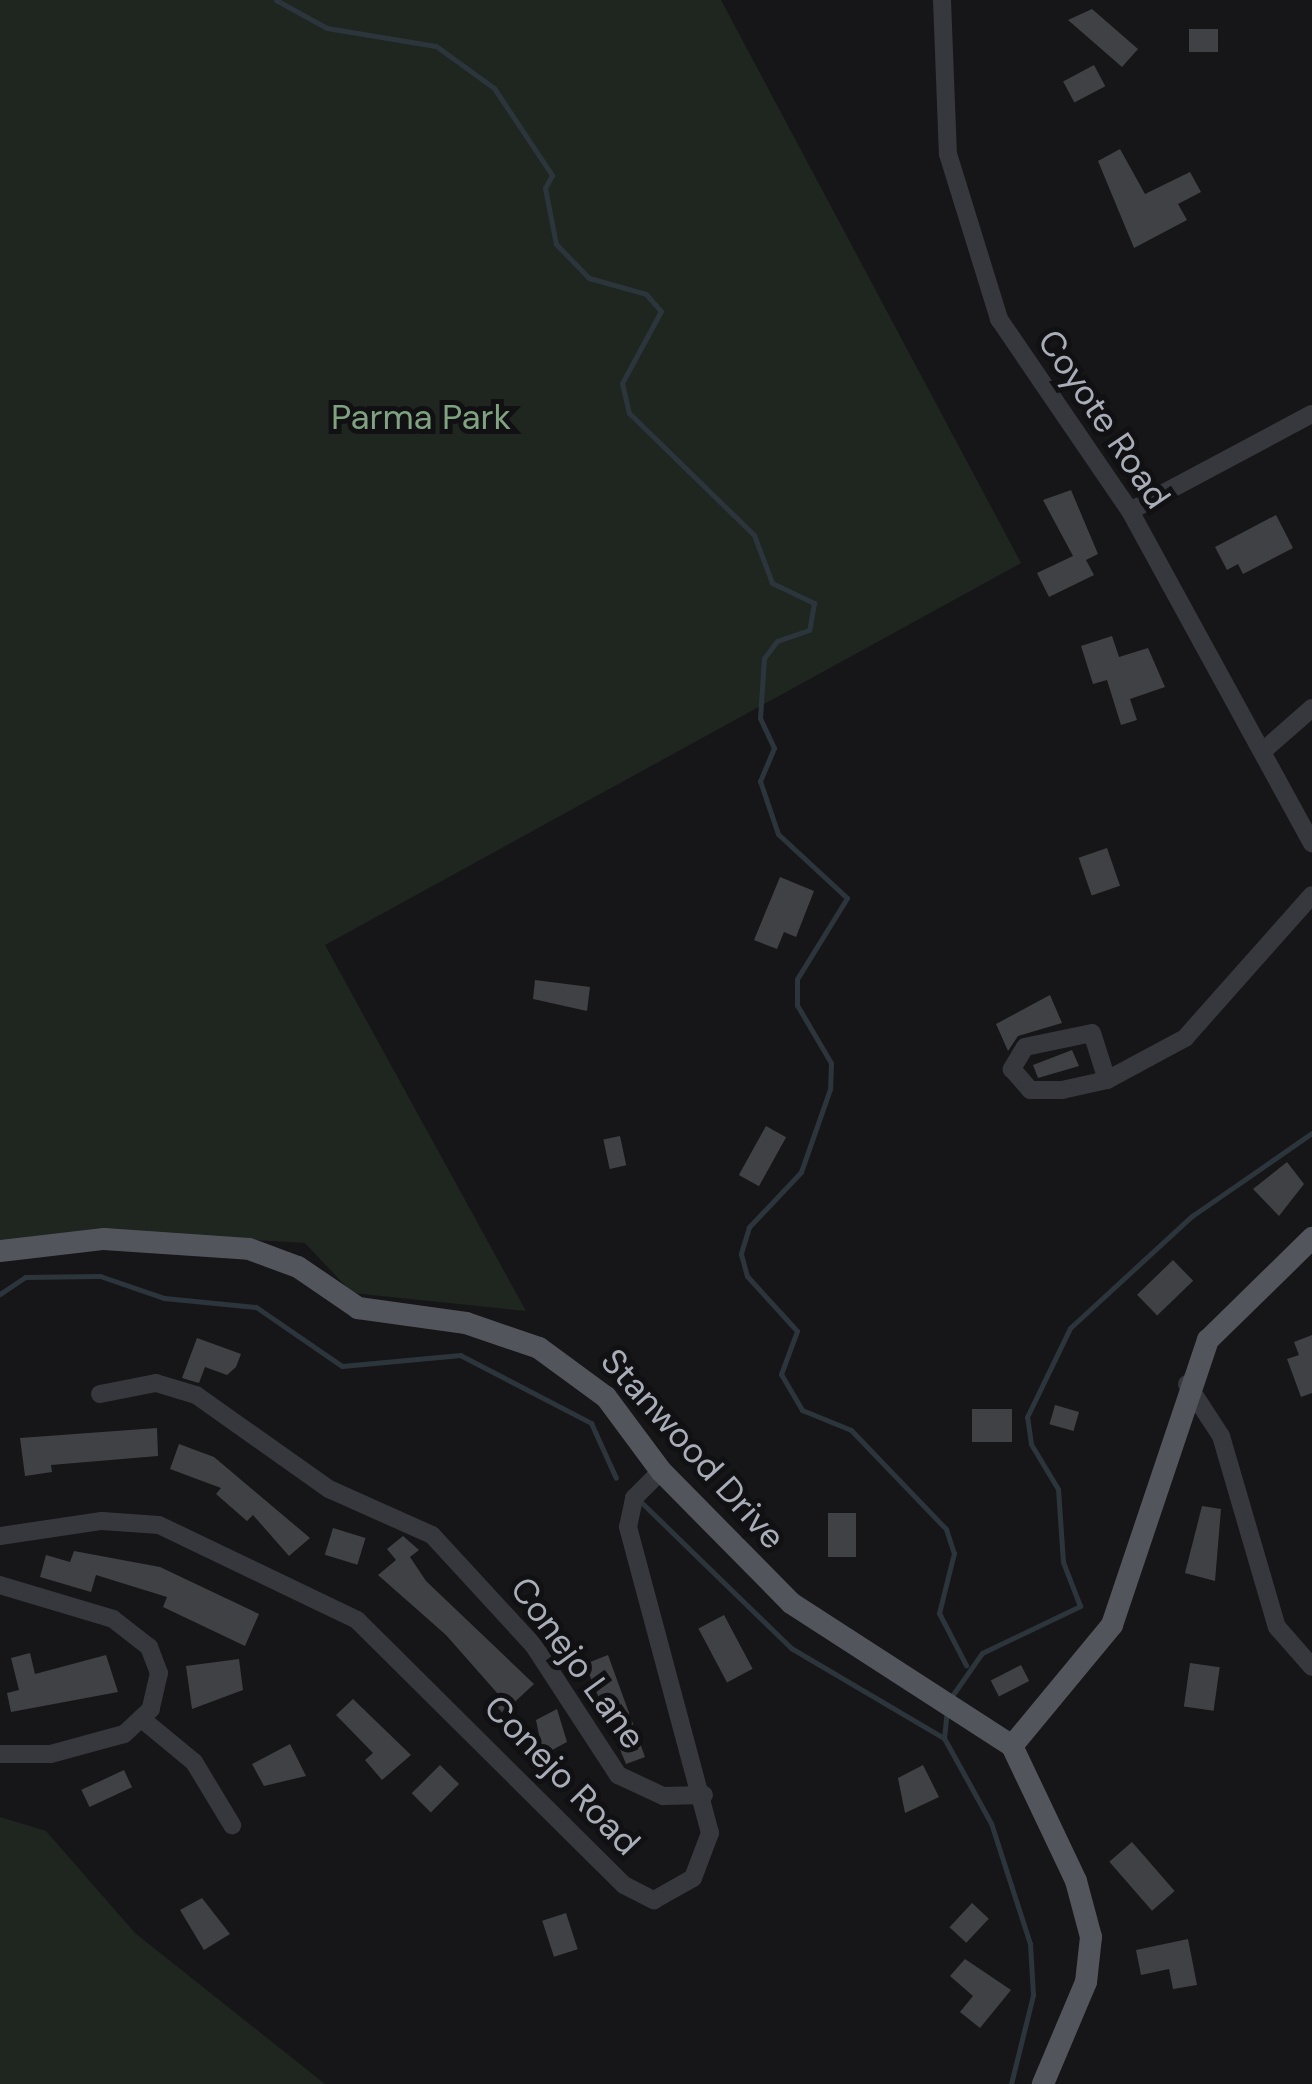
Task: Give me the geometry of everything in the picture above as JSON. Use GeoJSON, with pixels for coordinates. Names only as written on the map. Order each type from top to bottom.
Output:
{"type":"FeatureCollection","features":[{"type":"Feature","properties":{"kind":"main road"},"geometry":{"type":"LineString","coordinates":[[1043,2084],[1086,1982],[1092,1938],[1076,1881],[1012,1746],[1112,1625],[1187,1384],[1223,1320],[1312,1238]]}},
{"type":"Feature","properties":{"kind":"main road","name":"Stanwood Drive"},"geometry":{"type":"LineString","coordinates":[[0,1252],[130,1239],[270,1255],[358,1308],[483,1327],[547,1353],[606,1397],[661,1471],[791,1603],[1012,1746]]}},
{"type":"Feature","properties":{"kind":"street","name":"Coyote Road"},"geometry":{"type":"LineString","coordinates":[[942,0],[948,154],[980,274],[1023,362],[1130,511],[1312,844]]}},
{"type":"Feature","properties":{"kind":"street"},"geometry":{"type":"LineString","coordinates":[[1130,511],[1312,414]]}},
{"type":"Feature","properties":{"kind":"street"},"geometry":{"type":"LineString","coordinates":[[1263,751],[1312,708]]}},
{"type":"Feature","properties":{"kind":"street"},"geometry":{"type":"LineString","coordinates":[[1107,1080],[1092,1033],[1025,1046],[1012,1069],[1030,1090],[1107,1080],[1206,1019],[1312,894]]}},
{"type":"Feature","properties":{"kind":"street","name":"Conejo Lane"},"geometry":{"type":"LineString","coordinates":[[100,1394],[156,1383],[196,1395],[329,1489],[424,1529],[508,1612],[618,1776],[663,1796],[704,1795]]}},
{"type":"Feature","properties":{"kind":"street"},"geometry":{"type":"LineString","coordinates":[[1187,1384],[1220,1436],[1269,1609],[1312,1666]]}},
{"type":"Feature","properties":{"kind":"street","name":"Conejo Road"},"geometry":{"type":"LineString","coordinates":[[0,1536],[102,1521],[160,1525],[280,1591],[357,1620],[588,1852],[649,1899],[682,1888],[702,1864],[704,1795],[648,1620],[628,1527],[637,1494],[661,1471]]}},
{"type":"Feature","properties":{"kind":"street"},"geometry":{"type":"LineString","coordinates":[[0,1585],[82,1605],[136,1634],[159,1673],[143,1720]]}},
{"type":"Feature","properties":{"kind":"street"},"geometry":{"type":"LineString","coordinates":[[0,1754],[52,1754],[143,1720]]}},
{"type":"Feature","properties":{"kind":"street"},"geometry":{"type":"LineString","coordinates":[[143,1720],[194,1762],[232,1825]]}},
{"type":"Feature","properties":{"kind":"green space","name":"Parma Park"},"geometry":{"type":"Polygon","coordinates":[[[0,0],[721,0],[1021,563],[325,945],[526,1311],[352,1293],[305,1243],[149,1234],[0,1248],[0,0]]]}},
{"type":"Feature","properties":{"kind":"green space"},"geometry":{"type":"Polygon","coordinates":[[[0,1817],[46,1831],[135,1933],[325,2084],[0,2084],[0,1817]]]}},
{"type":"Feature","properties":{"kind":"building"},"geometry":{"type":"Polygon","coordinates":[[[1092,9],[1138,49],[1122,67],[1068,20],[1092,9]]]}},
{"type":"Feature","properties":{"kind":"building"},"geometry":{"type":"Polygon","coordinates":[[[1189,29],[1218,29],[1218,52],[1189,52],[1189,29]]]}},
{"type":"Feature","properties":{"kind":"building"},"geometry":{"type":"Polygon","coordinates":[[[1094,65],[1105,86],[1074,103],[1063,81],[1094,65]]]}},
{"type":"Feature","properties":{"kind":"building"},"geometry":{"type":"Polygon","coordinates":[[[1120,149],[1145,194],[1190,172],[1201,192],[1178,204],[1187,220],[1134,248],[1098,161],[1120,149]]]}},
{"type":"Feature","properties":{"kind":"building"},"geometry":{"type":"Polygon","coordinates":[[[1071,490],[1098,554],[1086,560],[1094,575],[1049,597],[1037,573],[1073,556],[1043,500],[1071,490]]]}},
{"type":"Feature","properties":{"kind":"building"},"geometry":{"type":"Polygon","coordinates":[[[1276,515],[1293,548],[1243,574],[1238,564],[1227,570],[1215,547],[1276,515]]]}},
{"type":"Feature","properties":{"kind":"building"},"geometry":{"type":"Polygon","coordinates":[[[1112,636],[1119,657],[1148,648],[1165,687],[1130,699],[1137,720],[1121,725],[1107,680],[1093,684],[1081,646],[1112,636]]]}},
{"type":"Feature","properties":{"kind":"building"},"geometry":{"type":"Polygon","coordinates":[[[1107,848],[1120,886],[1092,896],[1079,858],[1107,848]]]}},
{"type":"Feature","properties":{"kind":"building"},"geometry":{"type":"Polygon","coordinates":[[[780,877],[814,891],[796,937],[784,932],[777,949],[754,940],[780,877]]]}},
{"type":"Feature","properties":{"kind":"building"},"geometry":{"type":"Polygon","coordinates":[[[535,980],[590,987],[587,1011],[533,999],[535,980]]]}},
{"type":"Feature","properties":{"kind":"building"},"geometry":{"type":"Polygon","coordinates":[[[1050,995],[1062,1023],[1018,1036],[1008,1051],[996,1024],[1050,995]]]}},
{"type":"Feature","properties":{"kind":"building"},"geometry":{"type":"Polygon","coordinates":[[[1072,1050],[1079,1066],[1038,1078],[1033,1065],[1072,1050]]]}},
{"type":"Feature","properties":{"kind":"building"},"geometry":{"type":"Polygon","coordinates":[[[766,1126],[786,1137],[759,1186],[739,1175],[766,1126]]]}},
{"type":"Feature","properties":{"kind":"building"},"geometry":{"type":"Polygon","coordinates":[[[620,1136],[626,1165],[610,1169],[603,1140],[620,1136]]]}},
{"type":"Feature","properties":{"kind":"building"},"geometry":{"type":"Polygon","coordinates":[[[1287,1162],[1304,1184],[1279,1216],[1253,1189],[1287,1162]]]}},
{"type":"Feature","properties":{"kind":"building"},"geometry":{"type":"Polygon","coordinates":[[[1173,1260],[1193,1281],[1157,1316],[1137,1295],[1173,1260]]]}},
{"type":"Feature","properties":{"kind":"building"},"geometry":{"type":"Polygon","coordinates":[[[1312,1335],[1312,1393],[1301,1397],[1287,1359],[1299,1355],[1294,1342],[1312,1335]]]}},
{"type":"Feature","properties":{"kind":"building"},"geometry":{"type":"Polygon","coordinates":[[[197,1338],[241,1354],[236,1367],[227,1375],[205,1367],[199,1383],[182,1378],[197,1338]]]}},
{"type":"Feature","properties":{"kind":"building"},"geometry":{"type":"Polygon","coordinates":[[[1055,1405],[1079,1412],[1074,1431],[1049,1424],[1055,1405]]]}},
{"type":"Feature","properties":{"kind":"building"},"geometry":{"type":"Polygon","coordinates":[[[972,1409],[1012,1409],[1012,1442],[972,1442],[972,1409]]]}},
{"type":"Feature","properties":{"kind":"building"},"geometry":{"type":"Polygon","coordinates":[[[157,1428],[158,1456],[51,1465],[52,1472],[25,1476],[20,1438],[157,1428]]]}},
{"type":"Feature","properties":{"kind":"building"},"geometry":{"type":"Polygon","coordinates":[[[179,1444],[214,1457],[310,1538],[289,1556],[253,1515],[247,1521],[216,1494],[221,1488],[170,1469],[179,1444]]]}},
{"type":"Feature","properties":{"kind":"building"},"geometry":{"type":"Polygon","coordinates":[[[1202,1506],[1221,1509],[1215,1581],[1185,1573],[1202,1506]]]}},
{"type":"Feature","properties":{"kind":"building"},"geometry":{"type":"Polygon","coordinates":[[[828,1513],[856,1513],[856,1557],[828,1557],[828,1513]]]}},
{"type":"Feature","properties":{"kind":"building"},"geometry":{"type":"Polygon","coordinates":[[[333,1528],[366,1538],[357,1565],[325,1555],[333,1528]]]}},
{"type":"Feature","properties":{"kind":"building"},"geometry":{"type":"Polygon","coordinates":[[[403,1536],[419,1550],[410,1557],[426,1581],[534,1684],[503,1713],[491,1701],[498,1694],[446,1635],[378,1575],[396,1560],[387,1549],[403,1536]]]}},
{"type":"Feature","properties":{"kind":"building"},"geometry":{"type":"Polygon","coordinates":[[[74,1551],[160,1567],[259,1614],[245,1646],[163,1607],[167,1597],[96,1575],[91,1592],[40,1577],[46,1555],[70,1562],[74,1551]]]}},
{"type":"Feature","properties":{"kind":"building"},"geometry":{"type":"Polygon","coordinates":[[[724,1615],[753,1669],[727,1682],[698,1629],[724,1615]]]}},
{"type":"Feature","properties":{"kind":"building"},"geometry":{"type":"Polygon","coordinates":[[[30,1653],[35,1674],[106,1655],[118,1692],[11,1712],[7,1693],[19,1690],[11,1658],[30,1653]]]}},
{"type":"Feature","properties":{"kind":"building"},"geometry":{"type":"Polygon","coordinates":[[[608,1655],[645,1757],[626,1764],[585,1664],[608,1655]]]}},
{"type":"Feature","properties":{"kind":"building"},"geometry":{"type":"Polygon","coordinates":[[[239,1659],[243,1690],[192,1709],[186,1666],[239,1659]]]}},
{"type":"Feature","properties":{"kind":"building"},"geometry":{"type":"Polygon","coordinates":[[[1190,1663],[1220,1667],[1214,1711],[1184,1707],[1190,1663]]]}},
{"type":"Feature","properties":{"kind":"building"},"geometry":{"type":"Polygon","coordinates":[[[1021,1665],[1029,1681],[999,1696],[991,1680],[1021,1665]]]}},
{"type":"Feature","properties":{"kind":"building"},"geometry":{"type":"Polygon","coordinates":[[[353,1699],[411,1755],[382,1780],[365,1760],[373,1753],[336,1715],[353,1699]]]}},
{"type":"Feature","properties":{"kind":"building"},"geometry":{"type":"Polygon","coordinates":[[[557,1709],[567,1742],[543,1755],[536,1720],[557,1709]]]}},
{"type":"Feature","properties":{"kind":"building"},"geometry":{"type":"Polygon","coordinates":[[[290,1744],[306,1776],[264,1786],[252,1764],[290,1744]]]}},
{"type":"Feature","properties":{"kind":"building"},"geometry":{"type":"Polygon","coordinates":[[[440,1765],[459,1784],[431,1812],[412,1793],[440,1765]]]}},
{"type":"Feature","properties":{"kind":"building"},"geometry":{"type":"Polygon","coordinates":[[[923,1765],[939,1797],[905,1813],[898,1778],[923,1765]]]}},
{"type":"Feature","properties":{"kind":"building"},"geometry":{"type":"Polygon","coordinates":[[[124,1770],[132,1787],[89,1807],[81,1790],[124,1770]]]}},
{"type":"Feature","properties":{"kind":"building"},"geometry":{"type":"Polygon","coordinates":[[[1132,1842],[1175,1891],[1152,1911],[1109,1862],[1132,1842]]]}},
{"type":"Feature","properties":{"kind":"building"},"geometry":{"type":"Polygon","coordinates":[[[202,1898],[230,1934],[204,1950],[180,1910],[202,1898]]]}},
{"type":"Feature","properties":{"kind":"building"},"geometry":{"type":"Polygon","coordinates":[[[972,1903],[989,1919],[966,1943],[949,1927],[972,1903]]]}},
{"type":"Feature","properties":{"kind":"building"},"geometry":{"type":"Polygon","coordinates":[[[566,1913],[578,1949],[554,1957],[542,1921],[566,1913]]]}},
{"type":"Feature","properties":{"kind":"building"},"geometry":{"type":"Polygon","coordinates":[[[1188,1939],[1197,1985],[1173,1989],[1169,1969],[1141,1975],[1136,1950],[1188,1939]]]}},
{"type":"Feature","properties":{"kind":"building"},"geometry":{"type":"Polygon","coordinates":[[[965,1959],[1011,1990],[980,2028],[960,2012],[973,1996],[950,1976],[965,1959]]]}},
{"type":"Feature","properties":{"kind":"waterway"},"geometry":{"type":"LineString","coordinates":[[276,0],[327,28],[436,46],[494,88],[552,175],[545,188],[556,244],[589,278],[646,294],[661,311],[622,383],[629,413],[754,535],[772,583],[814,603],[809,630],[777,641],[764,658],[760,718],[774,748],[760,781],[778,834],[847,898],[797,979],[797,1005],[831,1063],[830,1089],[801,1172],[749,1227],[741,1254],[747,1276],[797,1331],[781,1374],[802,1410],[851,1430],[946,1529],[954,1553],[939,1613],[966,1665]]}},
{"type":"Feature","properties":{"kind":"waterway"},"geometry":{"type":"LineString","coordinates":[[952,1696],[982,1653],[1080,1606],[1063,1562],[1058,1489],[1031,1444],[1027,1417],[1070,1328],[1192,1216],[1312,1133]]}},
{"type":"Feature","properties":{"kind":"waterway"},"geometry":{"type":"LineString","coordinates":[[0,1294],[25,1277],[100,1276],[164,1298],[256,1307],[342,1366],[460,1355],[591,1423],[616,1478]]}},
{"type":"Feature","properties":{"kind":"waterway"},"geometry":{"type":"LineString","coordinates":[[642,1503],[791,1648],[944,1738],[991,1823],[1030,1944],[1033,1995],[1011,2084]]}},
{"type":"Feature","properties":{"kind":"waterway"},"geometry":{"type":"LineString","coordinates":[[944,1738],[947,1711]]}}]}
